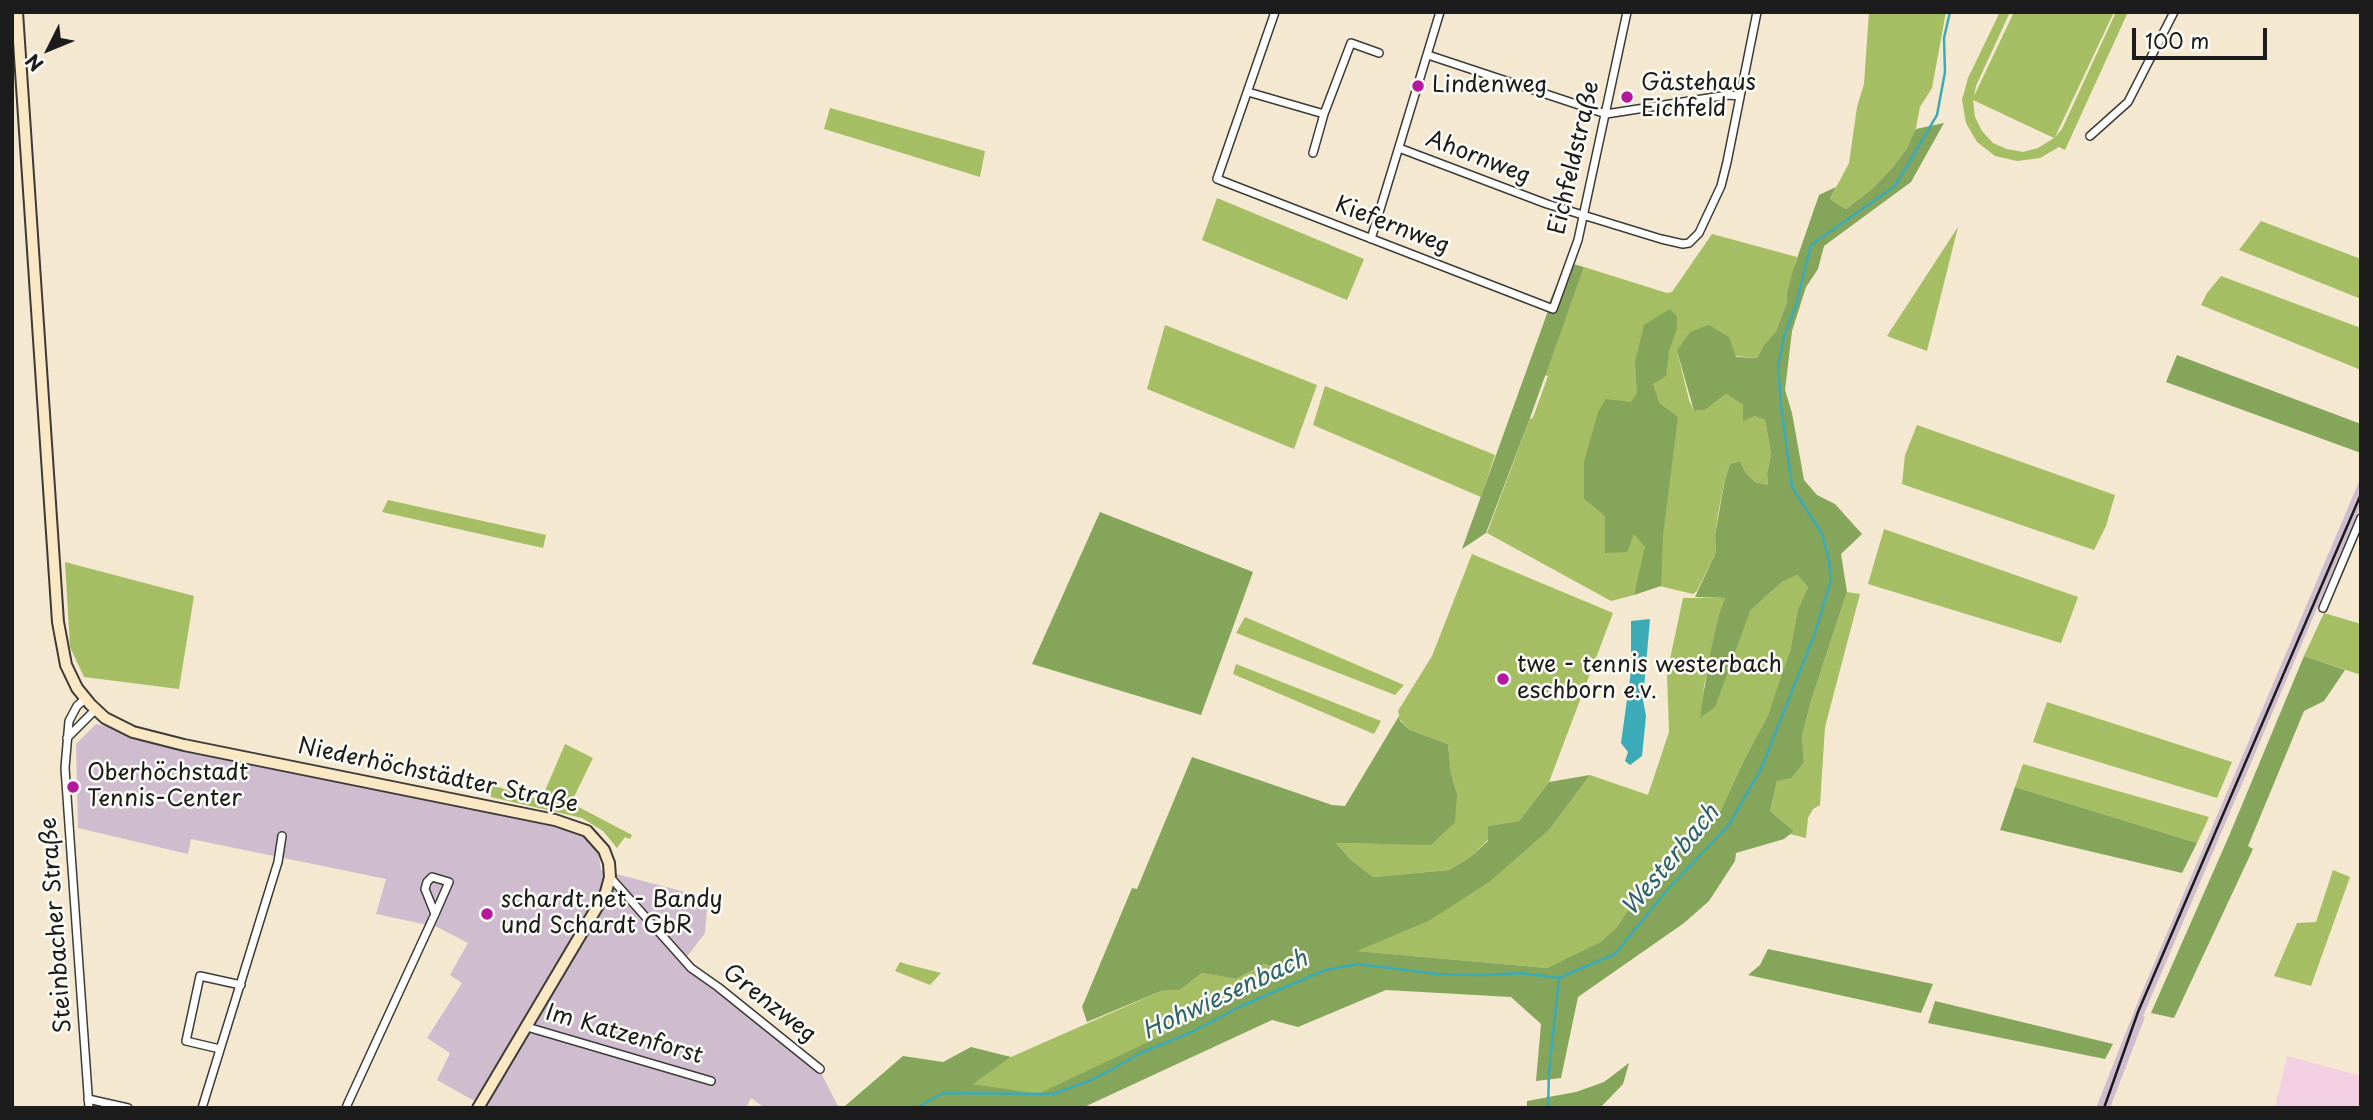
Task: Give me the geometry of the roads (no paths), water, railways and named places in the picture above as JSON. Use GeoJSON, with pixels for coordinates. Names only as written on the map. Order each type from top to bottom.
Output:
{"type":"FeatureCollection","features":[{"type":"Feature","properties":{"kind":"street","name":"Niederhöchstädter Straße"},"geometry":{"type":"LineString","coordinates":[[17,12],[58,622],[66,665],[77,688],[95,709],[120,727],[148,736],[572,824],[587,831],[604,850],[610,877]]}},
{"type":"Feature","properties":{"kind":"street"},"geometry":{"type":"LineString","coordinates":[[1275,12],[1248,92],[1324,114]]}},
{"type":"Feature","properties":{"kind":"street"},"geometry":{"type":"LineString","coordinates":[[1371,239],[1440,12]]}},
{"type":"Feature","properties":{"kind":"street"},"geometry":{"type":"LineString","coordinates":[[1428,55],[1606,114],[1728,95],[1740,96],[1757,12]]}},
{"type":"Feature","properties":{"kind":"street"},"geometry":{"type":"LineString","coordinates":[[2090,136],[2128,102],[2175,12]]}},
{"type":"Feature","properties":{"kind":"street","name":"Eichfeldstraße"},"geometry":{"type":"LineString","coordinates":[[1553,309],[1578,240],[1625,13]]}},
{"type":"Feature","properties":{"kind":"street"},"geometry":{"type":"LineString","coordinates":[[1313,153],[1324,114],[1351,43],[1379,53]]}},
{"type":"Feature","properties":{"kind":"street","name":"Kiefernweg"},"geometry":{"type":"LineString","coordinates":[[1248,92],[1217,178],[1553,309]]}},
{"type":"Feature","properties":{"kind":"street","name":"Ahornweg"},"geometry":{"type":"LineString","coordinates":[[1399,148],[1522,196],[1682,244],[1694,240],[1703,226],[1724,174],[1740,96]]}},
{"type":"Feature","properties":{"kind":"street"},"geometry":{"type":"LineString","coordinates":[[2323,608],[2361,518]]}},
{"type":"Feature","properties":{"kind":"street","name":"Steinbacher Straße"},"geometry":{"type":"LineString","coordinates":[[85,699],[77,706],[69,721],[65,768],[88,1103]]}},
{"type":"Feature","properties":{"kind":"street"},"geometry":{"type":"LineString","coordinates":[[67,739],[95,709]]}},
{"type":"Feature","properties":{"kind":"street"},"geometry":{"type":"LineString","coordinates":[[202,1108],[278,862],[282,836]]}},
{"type":"Feature","properties":{"kind":"street"},"geometry":{"type":"LineString","coordinates":[[346,1108],[435,914],[449,882],[432,877],[425,889],[435,914]]}},
{"type":"Feature","properties":{"kind":"street"},"geometry":{"type":"LineString","coordinates":[[478,1108],[606,892],[610,877]]}},
{"type":"Feature","properties":{"kind":"street","name":"Grenzweg"},"geometry":{"type":"LineString","coordinates":[[610,877],[691,968],[820,1069]]}},
{"type":"Feature","properties":{"kind":"street"},"geometry":{"type":"LineString","coordinates":[[220,1049],[186,1041],[200,976],[241,985]]}},
{"type":"Feature","properties":{"kind":"street","name":"Im Katzenforst"},"geometry":{"type":"LineString","coordinates":[[527,1027],[711,1081]]}},
{"type":"Feature","properties":{"kind":"street"},"geometry":{"type":"LineString","coordinates":[[88,1103],[128,1108]]}},
{"type":"Feature","properties":{"kind":"water"},"geometry":{"type":"Polygon","coordinates":[[[1650,619],[1643,700],[1646,716],[1642,756],[1630,765],[1625,761],[1628,752],[1621,743],[1631,671],[1631,621],[1650,619]]]}},
{"type":"Feature","properties":{"kind":"waterway","name":"Westerbach"},"geometry":{"type":"LineString","coordinates":[[1548,1108],[1559,978],[1615,954],[1668,889],[1728,826],[1761,769],[1815,633],[1831,580],[1822,534],[1792,487],[1778,367],[1784,336],[1796,305],[1811,245],[1895,186],[1937,115],[1945,72],[1944,38],[1950,12]]}},
{"type":"Feature","properties":{"kind":"waterway","name":"Hohwiesenbach"},"geometry":{"type":"LineString","coordinates":[[916,1108],[943,1093],[1053,1094],[1094,1079],[1141,1053],[1325,970],[1358,964],[1438,974],[1521,973],[1559,978]]}},
{"type":"Feature","properties":{"kind":"railway"},"geometry":{"type":"LineString","coordinates":[[2104,1108],[2138,1012],[2361,494]]}},
{"type":"Feature","properties":{"kind":"place","name":"Lindenweg"},"geometry":{"type":"Point","coordinates":[1418,86]}},
{"type":"Feature","properties":{"kind":"place","name":"Gästehaus Eichfeld"},"geometry":{"type":"Point","coordinates":[1627,97]}},
{"type":"Feature","properties":{"kind":"place","name":"twe - tennis westerbach eschborn e.v."},"geometry":{"type":"Point","coordinates":[1503,679]}},
{"type":"Feature","properties":{"kind":"place","name":"Oberhöchstadt Tennis-Center"},"geometry":{"type":"Point","coordinates":[73,787]}},
{"type":"Feature","properties":{"kind":"place","name":"schardt.net - Bandy und Schardt GbR"},"geometry":{"type":"Point","coordinates":[487,914]}}]}
